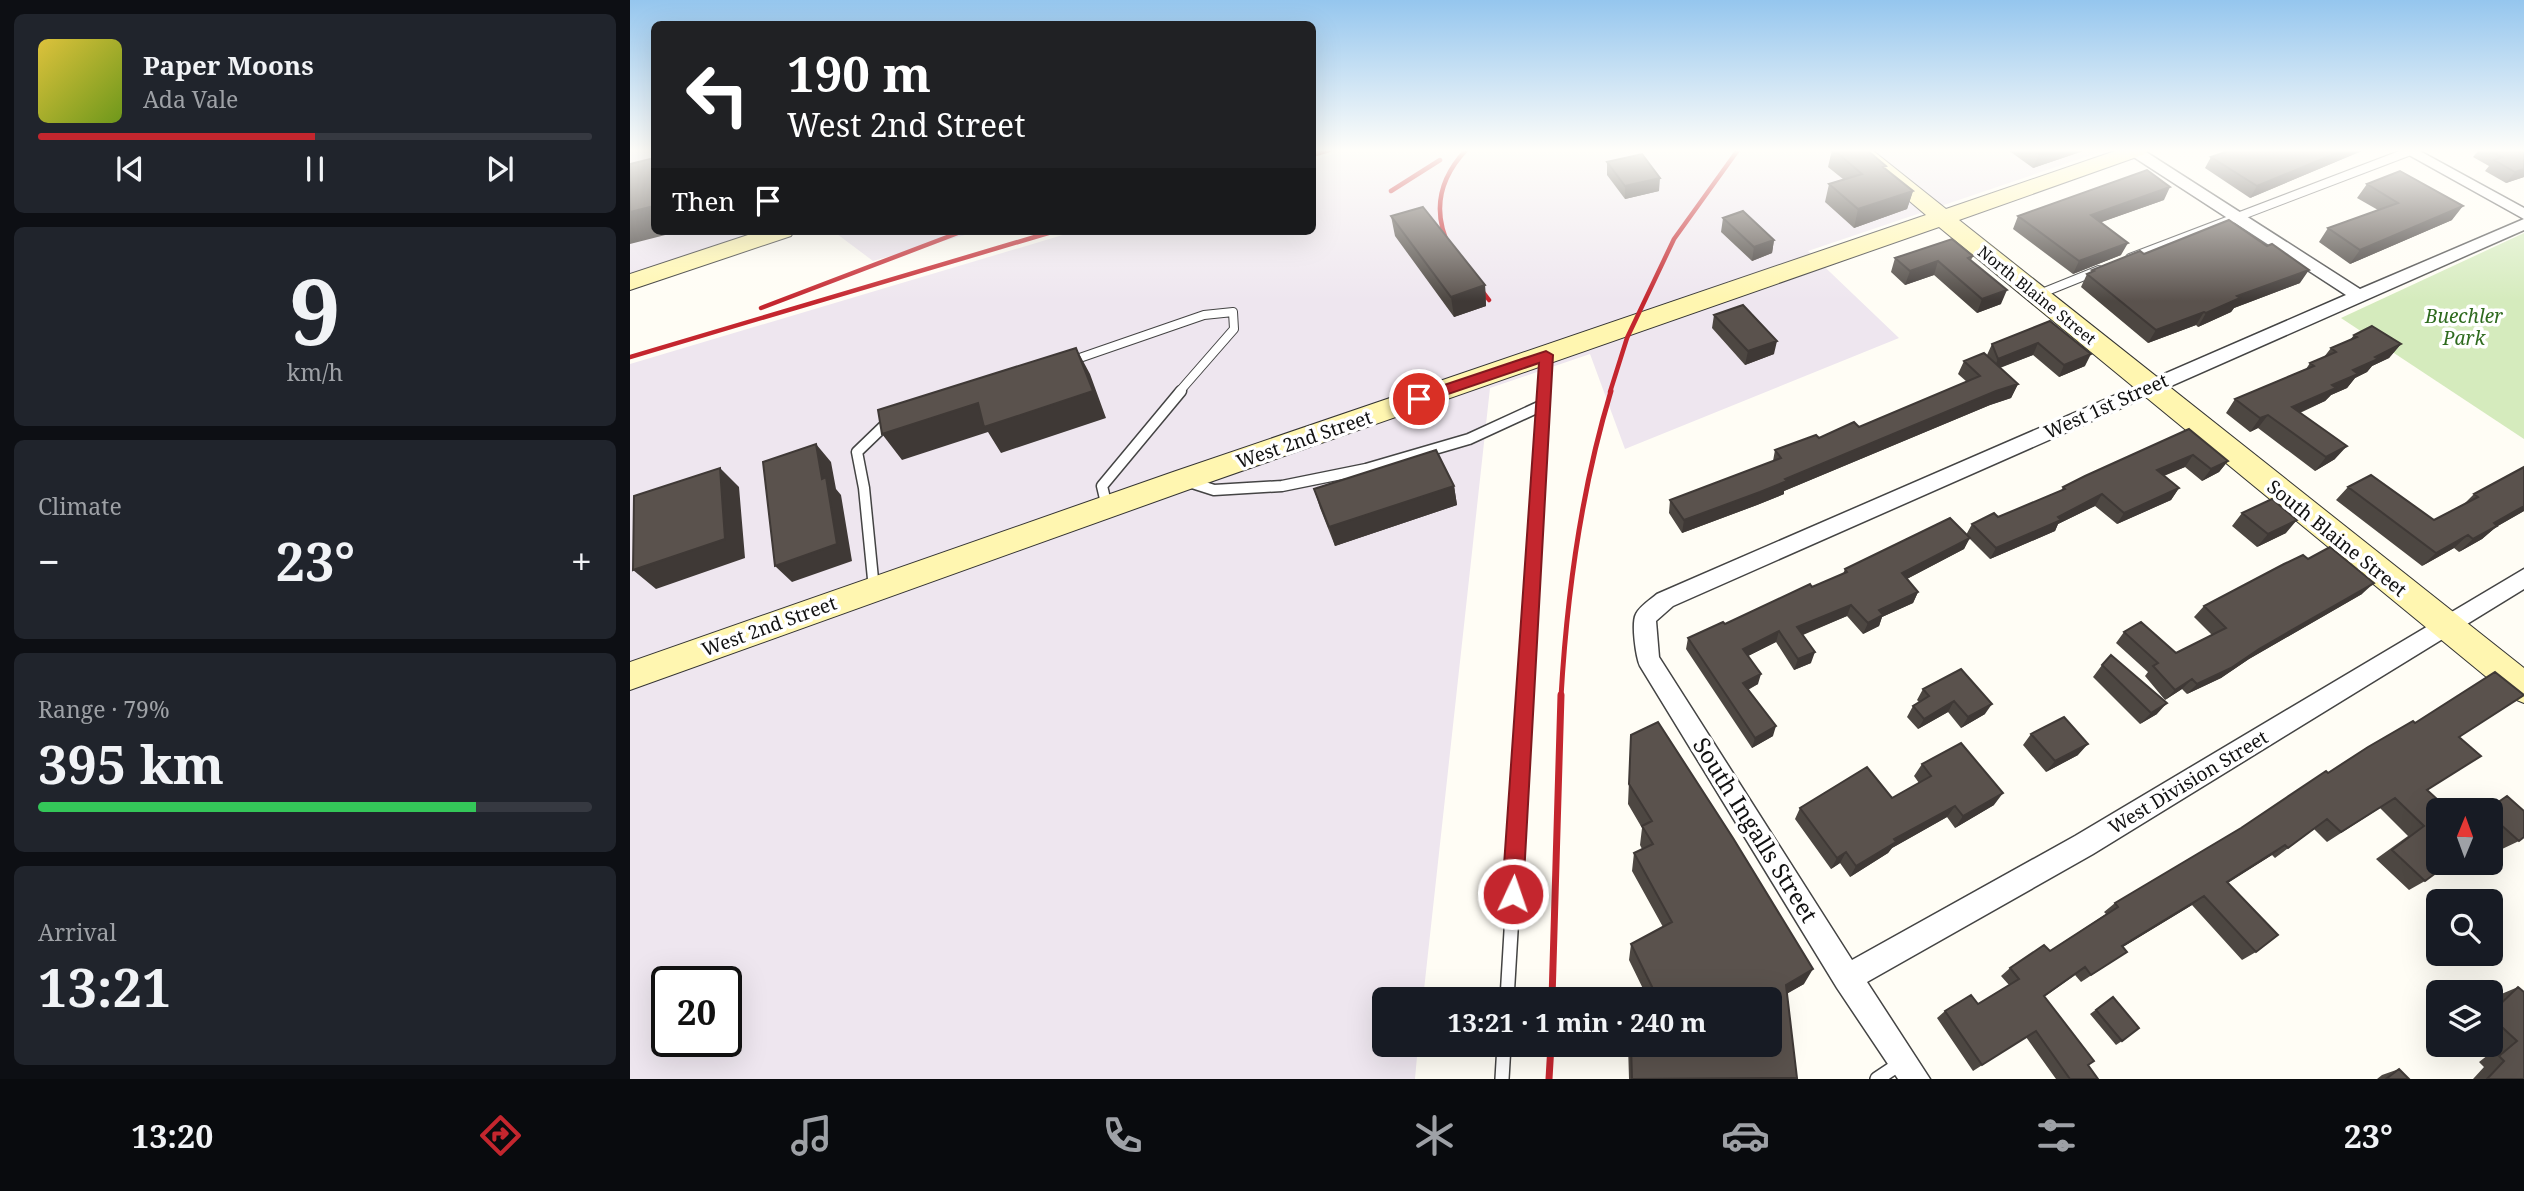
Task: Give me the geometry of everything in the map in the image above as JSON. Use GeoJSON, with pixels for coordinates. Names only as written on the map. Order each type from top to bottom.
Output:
{"type":"FeatureCollection","features":[{"type":"Feature","properties":{"kind":"street","name":"North Blaine Street"},"geometry":{"type":"LineString","coordinates":[[1921,200],[2150,386]]}},
{"type":"Feature","properties":{"kind":"street","name":"West 2nd Street"},"geometry":{"type":"LineString","coordinates":[[630,676],[1183,480],[1990,200]]}},
{"type":"Feature","properties":{"kind":"street"},"geometry":{"type":"LineString","coordinates":[[2209,200],[2360,297]]}},
{"type":"Feature","properties":{"kind":"street"},"geometry":{"type":"LineString","coordinates":[[2500,200],[2524,214]]}},
{"type":"Feature","properties":{"kind":"street","name":"West 1st Street"},"geometry":{"type":"LineString","coordinates":[[1689,590],[2524,224]]}},
{"type":"Feature","properties":{"kind":"street"},"geometry":{"type":"LineString","coordinates":[[630,282],[771,235]]}},
{"type":"Feature","properties":{"kind":"street","name":"South Blaine Street"},"geometry":{"type":"LineString","coordinates":[[2150,386],[2524,688]]}},
{"type":"Feature","properties":{"kind":"street","name":"West Division Street"},"geometry":{"type":"LineString","coordinates":[[1847,978],[2084,845],[2524,578]]}},
{"type":"Feature","properties":{"kind":"street","name":"South Ingalls Street"},"geometry":{"type":"LineString","coordinates":[[1689,590],[1665,600],[1645,618],[1648,659],[1847,978],[1909,1070]]}},
{"type":"Feature","properties":{"kind":"lane"},"geometry":{"type":"LineString","coordinates":[[2123,261],[2278,200]]}},
{"type":"Feature","properties":{"kind":"lane"},"geometry":{"type":"LineString","coordinates":[[2036,295],[2111,266]]}},
{"type":"Feature","properties":{"kind":"lane"},"geometry":{"type":"LineString","coordinates":[[1056,366],[1204,315],[1233,312],[1234,329],[1115,467],[1102,486],[1107,507]]}},
{"type":"Feature","properties":{"kind":"lane"},"geometry":{"type":"LineString","coordinates":[[1508,987],[1546,355]]}},
{"type":"Feature","properties":{"kind":"lane"},"geometry":{"type":"LineString","coordinates":[[1183,480],[1214,490],[1282,486],[1342,474],[1469,439],[1543,405]]}},
{"type":"Feature","properties":{"kind":"lane"},"geometry":{"type":"LineString","coordinates":[[874,589],[864,488],[857,452],[885,425],[907,417]]}},
{"type":"Feature","properties":{"kind":"lane"},"geometry":{"type":"LineString","coordinates":[[1502,1079],[1503,1057]]}},
{"type":"Feature","properties":{"kind":"lane"},"geometry":{"type":"LineString","coordinates":[[1877,1079],[1909,1070]]}},
{"type":"Feature","properties":{"kind":"shaded area"},"geometry":{"type":"Polygon","coordinates":[[[630,200],[651,200],[651,235],[746,235],[630,276],[630,200]]]}},
{"type":"Feature","properties":{"kind":"shaded area"},"geometry":{"type":"Polygon","coordinates":[[[1316,200],[1957,200],[1808,251],[1899,338],[1625,449],[1590,354],[1490,388],[1424,987],[1372,987],[1372,1057],[1417,1057],[1415,1079],[630,1079],[630,364],[1063,235],[1316,235],[1316,200]]]}},
{"type":"Feature","properties":{"kind":"shaded area"},"geometry":{"type":"Polygon","coordinates":[[[838,235],[965,235],[873,261],[838,235]]]}},
{"type":"Feature","properties":{"kind":"green space","name":"Buechler Park"},"geometry":{"type":"Polygon","coordinates":[[[2524,233],[2524,439],[2341,318],[2524,233]]]}},
{"type":"Feature","properties":{"kind":"building"},"geometry":{"type":"Polygon","coordinates":[[[630,200],[651,200],[651,207],[630,212],[630,200]]]}},
{"type":"Feature","properties":{"kind":"building"},"geometry":{"type":"Polygon","coordinates":[[[1848,200],[1884,200],[1858,209],[1848,200]]]}},
{"type":"Feature","properties":{"kind":"building"},"geometry":{"type":"Polygon","coordinates":[[[2062,200],[2132,200],[2091,215],[2128,243],[2079,261],[2018,216],[2062,200]]]}},
{"type":"Feature","properties":{"kind":"building"},"geometry":{"type":"Polygon","coordinates":[[[2394,200],[2453,200],[2463,206],[2360,250],[2328,228],[2398,203],[2394,200]]]}},
{"type":"Feature","properties":{"kind":"building"},"geometry":{"type":"Polygon","coordinates":[[[1423,207],[1485,285],[1451,297],[1391,216],[1423,207]]]}},
{"type":"Feature","properties":{"kind":"building"},"geometry":{"type":"Polygon","coordinates":[[[1743,211],[1774,240],[1754,247],[1723,218],[1743,211]]]}},
{"type":"Feature","properties":{"kind":"building"},"geometry":{"type":"Polygon","coordinates":[[[2229,220],[2267,246],[2272,244],[2309,270],[2237,296],[2240,298],[2206,313],[2156,330],[2087,274],[2140,251],[2144,254],[2229,220]]]}},
{"type":"Feature","properties":{"kind":"building"},"geometry":{"type":"Polygon","coordinates":[[[1952,239],[1973,256],[1968,258],[2007,290],[1982,299],[1938,261],[1910,271],[1895,258],[1952,239]]]}},
{"type":"Feature","properties":{"kind":"building"},"geometry":{"type":"Polygon","coordinates":[[[1743,305],[1777,341],[1748,351],[1714,315],[1743,305]]]}},
{"type":"Feature","properties":{"kind":"building"},"geometry":{"type":"Polygon","coordinates":[[[2050,321],[2091,354],[2064,365],[2038,343],[1998,359],[1992,344],[2050,321]]]}},
{"type":"Feature","properties":{"kind":"building"},"geometry":{"type":"Polygon","coordinates":[[[2372,326],[2401,344],[2375,357],[2378,359],[2353,370],[2358,374],[2332,385],[2336,388],[2292,407],[2347,446],[2326,457],[2268,415],[2260,418],[2235,399],[2314,366],[2310,363],[2336,352],[2331,348],[2357,337],[2354,335],[2372,326]]]}},
{"type":"Feature","properties":{"kind":"building"},"geometry":{"type":"Polygon","coordinates":[[[1076,348],[1093,391],[984,427],[978,403],[882,434],[878,410],[1076,348]]]}},
{"type":"Feature","properties":{"kind":"building"},"geometry":{"type":"Polygon","coordinates":[[[1984,353],[2018,384],[1785,479],[1787,481],[1760,492],[1684,520],[1670,500],[1781,458],[1775,450],[1816,435],[1819,438],[1854,422],[1859,427],[1980,376],[1964,361],[1984,353]]]}},
{"type":"Feature","properties":{"kind":"building"},"geometry":{"type":"Polygon","coordinates":[[[2189,429],[2228,461],[2211,469],[2193,455],[2157,470],[2179,488],[2124,513],[2102,494],[2058,517],[2061,520],[1996,548],[1972,524],[1994,513],[1998,517],[2065,489],[2063,487],[2085,476],[2189,429]]]}},
{"type":"Feature","properties":{"kind":"building"},"geometry":{"type":"Polygon","coordinates":[[[816,444],[822,479],[826,477],[837,544],[775,566],[763,462],[816,444]]]}},
{"type":"Feature","properties":{"kind":"building"},"geometry":{"type":"Polygon","coordinates":[[[1436,450],[1454,486],[1329,527],[1314,489],[1436,450]]]}},
{"type":"Feature","properties":{"kind":"building"},"geometry":{"type":"Polygon","coordinates":[[[2524,467],[2524,506],[2494,523],[2497,526],[2473,539],[2468,535],[2436,553],[2348,487],[2371,475],[2434,520],[2478,497],[2474,494],[2524,467]]]}},
{"type":"Feature","properties":{"kind":"building"},"geometry":{"type":"Polygon","coordinates":[[[720,468],[725,539],[633,570],[634,496],[720,468]]]}},
{"type":"Feature","properties":{"kind":"building"},"geometry":{"type":"Polygon","coordinates":[[[2272,499],[2297,520],[2268,534],[2242,513],[2272,499]]]}},
{"type":"Feature","properties":{"kind":"building"},"geometry":{"type":"Polygon","coordinates":[[[1950,518],[1970,538],[1902,573],[1918,592],[1879,610],[1883,615],[1868,623],[1851,605],[1797,627],[1815,652],[1798,659],[1779,631],[1743,649],[1761,674],[1743,683],[1776,726],[1755,738],[1688,638],[1723,622],[1725,624],[1810,584],[1812,587],[1847,572],[1845,569],[1950,518]]]}},
{"type":"Feature","properties":{"kind":"building"},"geometry":{"type":"Polygon","coordinates":[[[2330,547],[2374,583],[2231,668],[2197,684],[2192,679],[2175,690],[2153,666],[2158,663],[2124,632],[2141,622],[2176,653],[2226,628],[2204,606],[2303,555],[2308,559],[2330,547]]]}},
{"type":"Feature","properties":{"kind":"building"},"geometry":{"type":"Polygon","coordinates":[[[2111,655],[2167,703],[2151,713],[2102,665],[2111,655]]]}},
{"type":"Feature","properties":{"kind":"building"},"geometry":{"type":"Polygon","coordinates":[[[1961,669],[1992,704],[1968,717],[1954,701],[1924,719],[1913,706],[1929,696],[1923,689],[1961,669]]]}},
{"type":"Feature","properties":{"kind":"building"},"geometry":{"type":"Polygon","coordinates":[[[2495,672],[2524,695],[2459,737],[2481,756],[2427,790],[2436,798],[2426,798],[2426,875],[2433,875],[2425,881],[2392,850],[2424,826],[2395,798],[2341,832],[2327,819],[2288,848],[2285,845],[2227,882],[2278,935],[2256,952],[2204,896],[2122,946],[2127,952],[2091,975],[2085,967],[2044,996],[2094,1061],[2088,1065],[2098,1079],[2070,1079],[2036,1031],[1982,1065],[1945,1011],[1971,995],[1978,1004],[2019,979],[2010,968],[2044,945],[2050,951],[2118,907],[2115,903],[2241,828],[2326,771],[2328,773],[2413,721],[2415,723],[2495,672]]]}},
{"type":"Feature","properties":{"kind":"building"},"geometry":{"type":"Polygon","coordinates":[[[2064,717],[2088,744],[2055,761],[2031,734],[2064,717]]]}},
{"type":"Feature","properties":{"kind":"building"},"geometry":{"type":"Polygon","coordinates":[[[1658,722],[1813,969],[1786,985],[1797,1078],[1632,1079],[1631,1057],[1782,1057],[1782,987],[1652,987],[1631,944],[1672,922],[1634,853],[1653,844],[1642,826],[1652,821],[1629,784],[1631,735],[1658,722]]]}},
{"type":"Feature","properties":{"kind":"building"},"geometry":{"type":"Polygon","coordinates":[[[1961,743],[2003,793],[1963,816],[1955,806],[1894,839],[1896,842],[1856,866],[1846,852],[1837,858],[1800,808],[1867,767],[1892,798],[1931,776],[1922,764],[1961,743]]]}},
{"type":"Feature","properties":{"kind":"building"},"geometry":{"type":"Polygon","coordinates":[[[2507,796],[2524,811],[2524,837],[2519,841],[2503,827],[2503,799],[2507,796]]]}},
{"type":"Feature","properties":{"kind":"building"},"geometry":{"type":"Polygon","coordinates":[[[2518,987],[2524,992],[2524,1079],[2487,1079],[2504,1061],[2500,1057],[2503,1057],[2503,1053],[2517,1041],[2503,1028],[2503,1001],[2518,987]]]}},
{"type":"Feature","properties":{"kind":"building"},"geometry":{"type":"Polygon","coordinates":[[[2113,997],[2139,1028],[2122,1041],[2096,1010],[2113,997]]]}},
{"type":"Feature","properties":{"kind":"building"},"geometry":{"type":"Polygon","coordinates":[[[2399,1069],[2409,1079],[2386,1079],[2399,1069]]]}},
{"type":"Feature","properties":{"kind":"railway"},"geometry":{"type":"LineString","coordinates":[[1441,200],[1441,222],[1450,248]]}},
{"type":"Feature","properties":{"kind":"railway"},"geometry":{"type":"LineString","coordinates":[[1610,392],[1627,338],[1674,239],[1702,200]]}},
{"type":"Feature","properties":{"kind":"railway"},"geometry":{"type":"LineString","coordinates":[[761,308],[953,235]]}},
{"type":"Feature","properties":{"kind":"railway"},"geometry":{"type":"LineString","coordinates":[[630,357],[1042,235]]}},
{"type":"Feature","properties":{"kind":"railway"},"geometry":{"type":"LineString","coordinates":[[1473,279],[1489,300]]}},
{"type":"Feature","properties":{"kind":"railway"},"geometry":{"type":"LineString","coordinates":[[1561,697],[1577,542],[1591,466],[1611,391]]}},
{"type":"Feature","properties":{"kind":"railway"},"geometry":{"type":"LineString","coordinates":[[1552,987],[1561,695]]}},
{"type":"Feature","properties":{"kind":"railway"},"geometry":{"type":"LineString","coordinates":[[1549,1079],[1550,1057]]}},
{"type":"Feature","properties":{"kind":"route"},"geometry":{"type":"LineString","coordinates":[[1419,399],[1546,355],[1513,894]]}}]}
